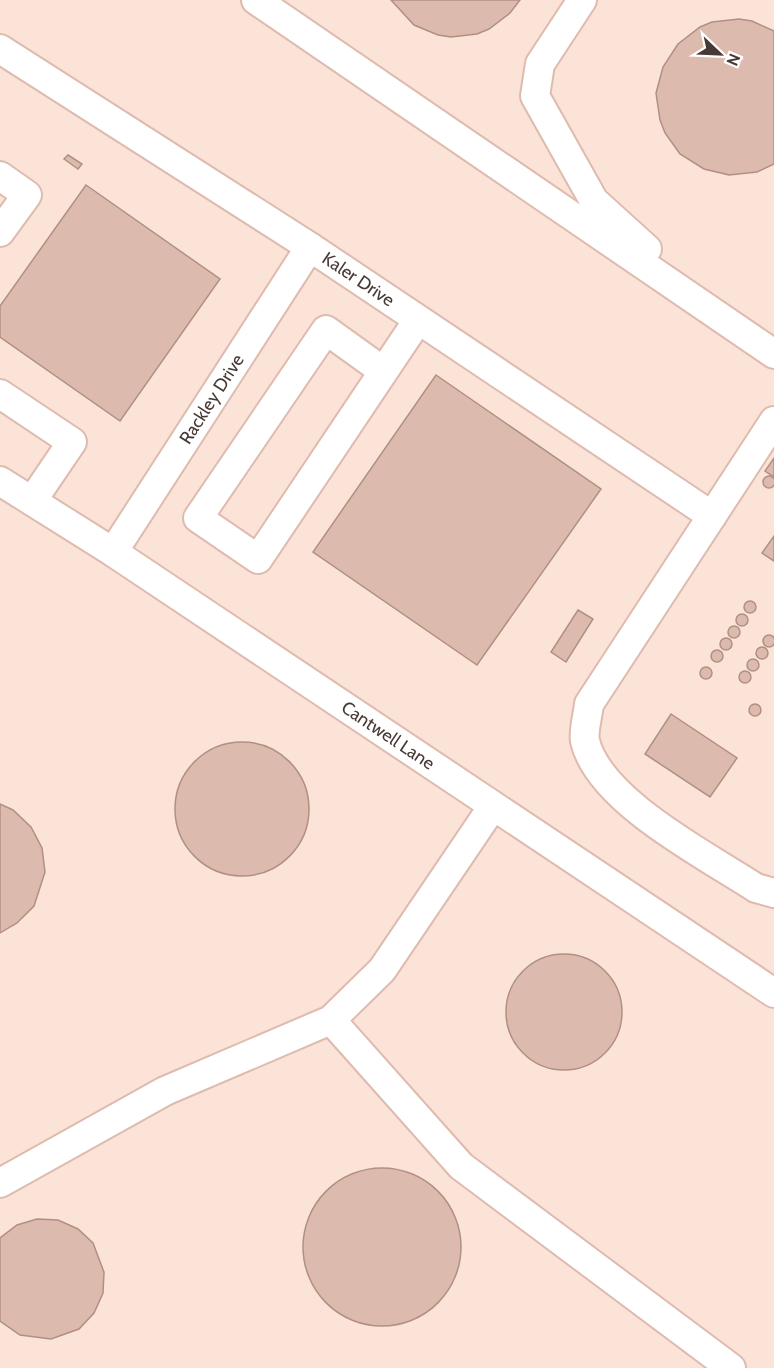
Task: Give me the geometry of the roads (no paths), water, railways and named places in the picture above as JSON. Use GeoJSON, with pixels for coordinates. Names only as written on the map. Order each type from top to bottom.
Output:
{"type":"FeatureCollection","features":[{"type":"Feature","properties":{"kind":"street"},"geometry":{"type":"LineString","coordinates":[[256,0],[774,354]]}},
{"type":"Feature","properties":{"kind":"street"},"geometry":{"type":"LineString","coordinates":[[582,0],[540,63],[534,96],[594,201],[720,316]]}},
{"type":"Feature","properties":{"kind":"street","name":"Kaler Drive"},"geometry":{"type":"LineString","coordinates":[[0,49],[310,247],[712,516]]}},
{"type":"Feature","properties":{"kind":"street"},"geometry":{"type":"LineString","coordinates":[[0,176],[27,195],[0,232]]}},
{"type":"Feature","properties":{"kind":"street","name":"Rackley Drive"},"geometry":{"type":"LineString","coordinates":[[113,552],[310,247]]}},
{"type":"Feature","properties":{"kind":"street"},"geometry":{"type":"LineString","coordinates":[[383,371],[326,330],[198,518],[258,559],[418,320]]}},
{"type":"Feature","properties":{"kind":"street"},"geometry":{"type":"LineString","coordinates":[[0,394],[72,442],[32,501]]}},
{"type":"Feature","properties":{"kind":"street"},"geometry":{"type":"LineString","coordinates":[[774,421],[589,704],[584,740],[600,772],[639,812],[756,888],[774,893]]}},
{"type":"Feature","properties":{"kind":"street","name":"Cantwell Lane"},"geometry":{"type":"LineString","coordinates":[[0,481],[113,552],[774,993]]}},
{"type":"Feature","properties":{"kind":"street"},"geometry":{"type":"LineString","coordinates":[[0,1183],[165,1091],[331,1020],[382,970],[493,806]]}},
{"type":"Feature","properties":{"kind":"street"},"geometry":{"type":"LineString","coordinates":[[331,1020],[461,1166],[731,1368]]}}]}
